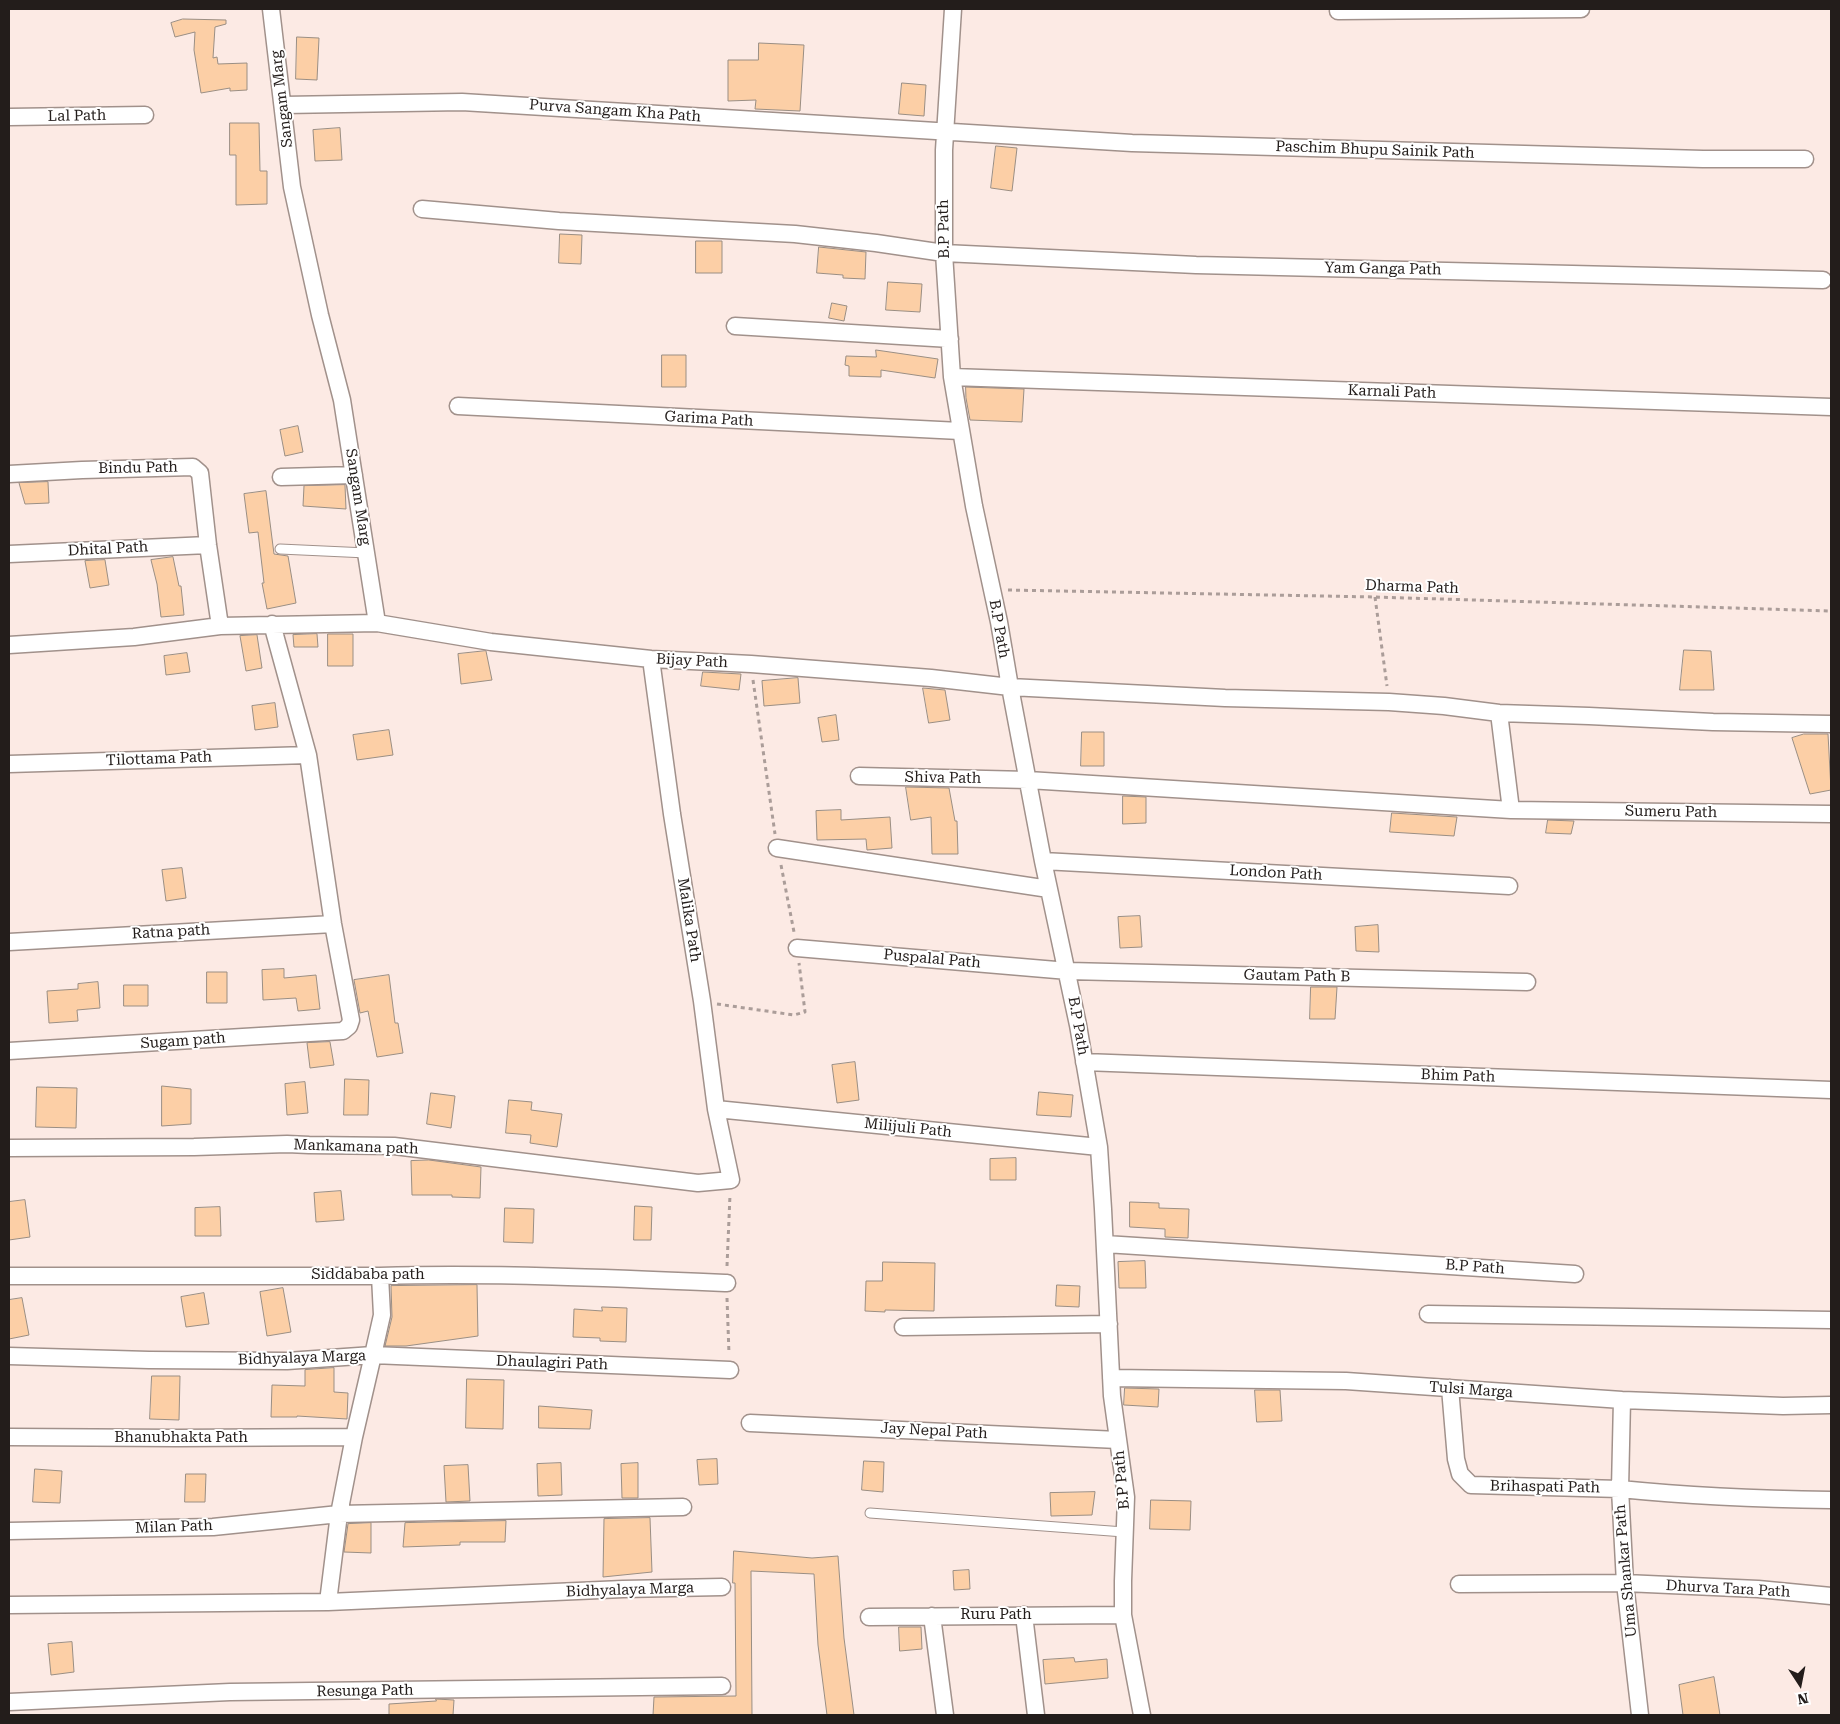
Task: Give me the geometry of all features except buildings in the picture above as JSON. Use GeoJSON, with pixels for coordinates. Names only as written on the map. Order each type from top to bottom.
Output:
{"type":"FeatureCollection","features":[{"type":"Feature","properties":{"kind":"street","name":"Sangam Marg"},"geometry":{"type":"LineString","coordinates":[[272,9],[292,187],[320,315],[342,400],[377,623]]}},
{"type":"Feature","properties":{"kind":"street","name":"B.P Path"},"geometry":{"type":"LineString","coordinates":[[953,9],[945,132],[944,253],[952,378],[960,431],[999,622],[1043,861],[1068,971],[1098,1147],[1105,1244],[1112,1396],[1126,1497],[1123,1614],[1142,1715]]}},
{"type":"Feature","properties":{"kind":"street"},"geometry":{"type":"LineString","coordinates":[[1338,11],[1582,9]]}},
{"type":"Feature","properties":{"kind":"street","name":"Purva Sangam Kha Path"},"geometry":{"type":"LineString","coordinates":[[284,105],[462,102],[945,132]]}},
{"type":"Feature","properties":{"kind":"street","name":"Lal Path"},"geometry":{"type":"LineString","coordinates":[[9,117],[145,115]]}},
{"type":"Feature","properties":{"kind":"street","name":"Paschim Bhupu Sainik Path"},"geometry":{"type":"LineString","coordinates":[[945,132],[1132,143],[1703,159],[1804,158]]}},
{"type":"Feature","properties":{"kind":"street","name":"Yam Ganga Path"},"geometry":{"type":"LineString","coordinates":[[422,210],[559,221],[795,234],[944,253],[1196,265],[1823,280]]}},
{"type":"Feature","properties":{"kind":"street"},"geometry":{"type":"LineString","coordinates":[[734,326],[950,339]]}},
{"type":"Feature","properties":{"kind":"street","name":"Karnali Path"},"geometry":{"type":"LineString","coordinates":[[952,378],[1831,407]]}},
{"type":"Feature","properties":{"kind":"street","name":"Garima Path"},"geometry":{"type":"LineString","coordinates":[[458,406],[960,431]]}},
{"type":"Feature","properties":{"kind":"street","name":"Bindu Path"},"geometry":{"type":"LineString","coordinates":[[9,474],[193,467],[198,470],[200,473],[220,626]]}},
{"type":"Feature","properties":{"kind":"street"},"geometry":{"type":"LineString","coordinates":[[281,477],[354,475]]}},
{"type":"Feature","properties":{"kind":"street","name":"Dhital Path"},"geometry":{"type":"LineString","coordinates":[[9,554],[208,545]]}},
{"type":"Feature","properties":{"kind":"street"},"geometry":{"type":"LineString","coordinates":[[9,645],[134,637],[220,626],[377,623]]}},
{"type":"Feature","properties":{"kind":"street","name":"Bijay Path"},"geometry":{"type":"LineString","coordinates":[[377,623],[491,642],[651,659],[751,664],[931,678],[1010,687],[1225,698],[1389,702],[1444,706],[1499,714],[1713,722],[1831,724]]}},
{"type":"Feature","properties":{"kind":"street"},"geometry":{"type":"LineString","coordinates":[[272,624],[308,755],[333,924]]}},
{"type":"Feature","properties":{"kind":"street","name":"Malika Path"},"geometry":{"type":"LineString","coordinates":[[651,659],[716,1108],[731,1180]]}},
{"type":"Feature","properties":{"kind":"street"},"geometry":{"type":"LineString","coordinates":[[1499,714],[1512,810]]}},
{"type":"Feature","properties":{"kind":"street","name":"Tilottama Path"},"geometry":{"type":"LineString","coordinates":[[9,764],[308,755]]}},
{"type":"Feature","properties":{"kind":"street","name":"Shiva Path"},"geometry":{"type":"LineString","coordinates":[[858,776],[1028,780],[1512,810]]}},
{"type":"Feature","properties":{"kind":"street","name":"Sumeru Path"},"geometry":{"type":"LineString","coordinates":[[1512,810],[1831,814]]}},
{"type":"Feature","properties":{"kind":"street"},"geometry":{"type":"LineString","coordinates":[[777,848],[1049,889]]}},
{"type":"Feature","properties":{"kind":"street","name":"London Path"},"geometry":{"type":"LineString","coordinates":[[1043,861],[1508,886]]}},
{"type":"Feature","properties":{"kind":"street","name":"Ratna path"},"geometry":{"type":"LineString","coordinates":[[9,942],[333,924]]}},
{"type":"Feature","properties":{"kind":"street","name":"Sugam path"},"geometry":{"type":"LineString","coordinates":[[9,1051],[343,1031],[349,1026],[351,1020],[333,924]]}},
{"type":"Feature","properties":{"kind":"street","name":"Puspalal Path"},"geometry":{"type":"LineString","coordinates":[[797,948],[1068,971]]}},
{"type":"Feature","properties":{"kind":"street","name":"Gautam Path B"},"geometry":{"type":"LineString","coordinates":[[1068,971],[1527,982]]}},
{"type":"Feature","properties":{"kind":"street","name":"Bhim Path"},"geometry":{"type":"LineString","coordinates":[[1084,1062],[1831,1090]]}},
{"type":"Feature","properties":{"kind":"street","name":"Milijuli Path"},"geometry":{"type":"LineString","coordinates":[[716,1108],[1098,1147]]}},
{"type":"Feature","properties":{"kind":"street","name":"Mankamana path"},"geometry":{"type":"LineString","coordinates":[[9,1148],[203,1147],[287,1144],[394,1146],[698,1183],[731,1180]]}},
{"type":"Feature","properties":{"kind":"street","name":"B.P Path"},"geometry":{"type":"LineString","coordinates":[[1105,1244],[1575,1274]]}},
{"type":"Feature","properties":{"kind":"street","name":"Siddababa path"},"geometry":{"type":"LineString","coordinates":[[9,1276],[439,1275],[608,1277],[727,1283]]}},
{"type":"Feature","properties":{"kind":"street"},"geometry":{"type":"LineString","coordinates":[[373,1355],[382,1315],[380,1276]]}},
{"type":"Feature","properties":{"kind":"street"},"geometry":{"type":"LineString","coordinates":[[1428,1314],[1831,1320]]}},
{"type":"Feature","properties":{"kind":"street"},"geometry":{"type":"LineString","coordinates":[[903,1327],[1109,1324]]}},
{"type":"Feature","properties":{"kind":"street","name":"Bidhyalaya Marga"},"geometry":{"type":"LineString","coordinates":[[9,1356],[287,1361],[373,1355],[339,1514],[328,1602]]}},
{"type":"Feature","properties":{"kind":"street","name":"Dhaulagiri Path"},"geometry":{"type":"LineString","coordinates":[[373,1355],[730,1370]]}},
{"type":"Feature","properties":{"kind":"street","name":"Tulsi Marga"},"geometry":{"type":"LineString","coordinates":[[1111,1378],[1346,1381],[1622,1400],[1783,1406],[1831,1405]]}},
{"type":"Feature","properties":{"kind":"street","name":"Brihaspati Path"},"geometry":{"type":"LineString","coordinates":[[1450,1388],[1456,1459],[1460,1474],[1471,1485],[1620,1489]]}},
{"type":"Feature","properties":{"kind":"street"},"geometry":{"type":"LineString","coordinates":[[1620,1489],[1622,1400]]}},
{"type":"Feature","properties":{"kind":"street","name":"Jay Nepal Path"},"geometry":{"type":"LineString","coordinates":[[750,1423],[1118,1440]]}},
{"type":"Feature","properties":{"kind":"street","name":"Bhanubhakta Path"},"geometry":{"type":"LineString","coordinates":[[9,1437],[354,1437]]}},
{"type":"Feature","properties":{"kind":"street","name":"Uma Shankar Path"},"geometry":{"type":"LineString","coordinates":[[1640,1715],[1625,1583],[1620,1489],[1749,1498],[1831,1500]]}},
{"type":"Feature","properties":{"kind":"street","name":"Milan Path"},"geometry":{"type":"LineString","coordinates":[[9,1531],[213,1527],[339,1514],[682,1508]]}},
{"type":"Feature","properties":{"kind":"street","name":"Dhurva Tara Path"},"geometry":{"type":"LineString","coordinates":[[1459,1584],[1625,1583],[1758,1589],[1831,1596]]}},
{"type":"Feature","properties":{"kind":"street","name":"Bidhyalaya Marga"},"geometry":{"type":"LineString","coordinates":[[9,1605],[328,1602],[722,1587]]}},
{"type":"Feature","properties":{"kind":"street","name":"Ruru Path"},"geometry":{"type":"LineString","coordinates":[[869,1618],[1123,1614]]}},
{"type":"Feature","properties":{"kind":"street"},"geometry":{"type":"LineString","coordinates":[[1024,1615],[1036,1715]]}},
{"type":"Feature","properties":{"kind":"street"},"geometry":{"type":"LineString","coordinates":[[932,1616],[945,1715]]}},
{"type":"Feature","properties":{"kind":"street","name":"Resunga Path"},"geometry":{"type":"LineString","coordinates":[[9,1702],[230,1692],[722,1686]]}},
{"type":"Feature","properties":{"kind":"lane"},"geometry":{"type":"LineString","coordinates":[[280,549],[367,553]]}},
{"type":"Feature","properties":{"kind":"lane"},"geometry":{"type":"LineString","coordinates":[[870,1513],[1124,1532]]}},
{"type":"Feature","properties":{"kind":"path","name":"Dharma Path"},"geometry":{"type":"LineString","coordinates":[[992,589],[1375,597],[1831,611]]}},
{"type":"Feature","properties":{"kind":"path"},"geometry":{"type":"LineString","coordinates":[[1375,597],[1389,702]]}},
{"type":"Feature","properties":{"kind":"path"},"geometry":{"type":"LineString","coordinates":[[702,1001],[794,1015],[805,1012],[797,948],[777,848],[751,664]]}}]}
